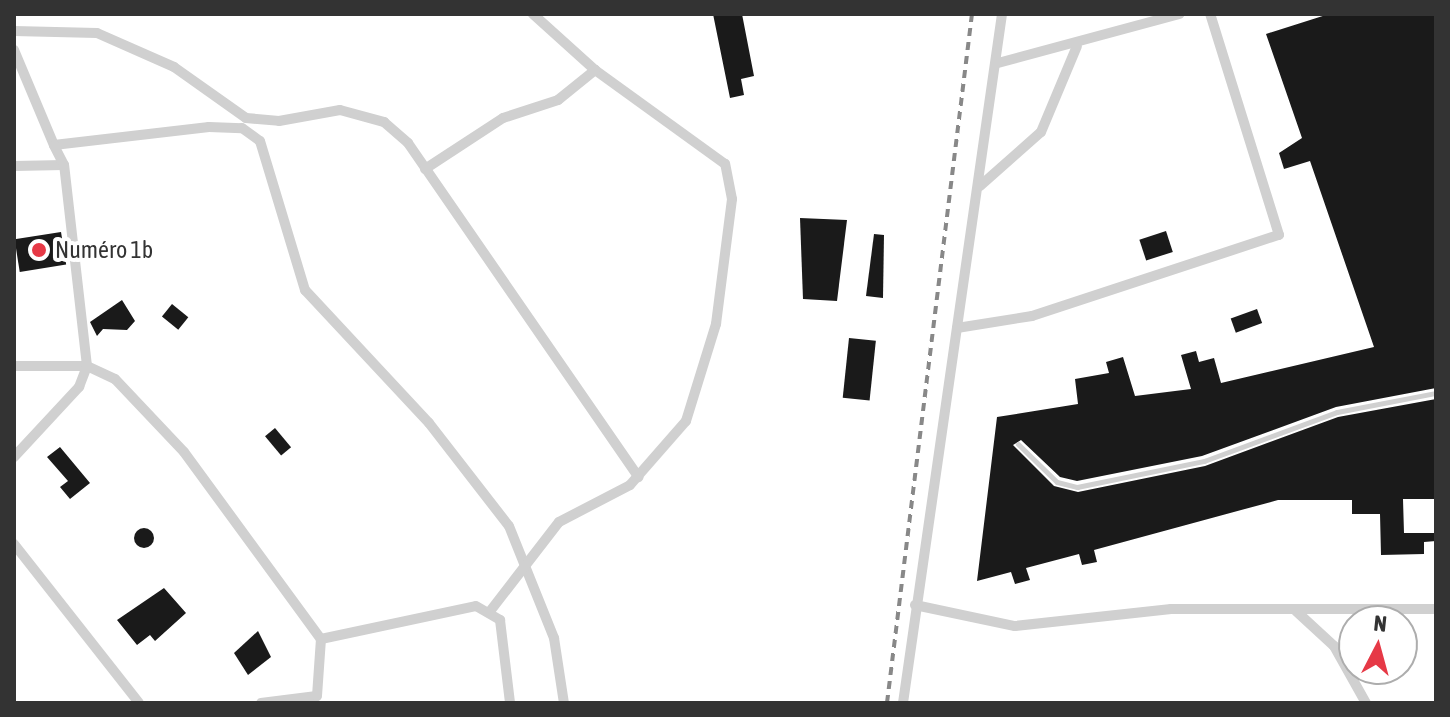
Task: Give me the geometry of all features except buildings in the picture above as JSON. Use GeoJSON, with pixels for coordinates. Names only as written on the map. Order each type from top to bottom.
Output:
{"type":"FeatureCollection","features":[{"type":"Feature","properties":{"kind":"street"},"geometry":{"type":"LineString","coordinates":[[491,610],[571,510],[638,477],[697,400],[716,324],[732,199],[725,164],[595,70],[533,14]]}},
{"type":"Feature","properties":{"kind":"street"},"geometry":{"type":"LineString","coordinates":[[903,703],[915,605],[998,63],[1002,14]]}},
{"type":"Feature","properties":{"kind":"street"},"geometry":{"type":"LineString","coordinates":[[998,63],[1077,46],[1179,14]]}},
{"type":"Feature","properties":{"kind":"street"},"geometry":{"type":"LineString","coordinates":[[957,328],[1032,316],[1279,235],[1210,14]]}},
{"type":"Feature","properties":{"kind":"street"},"geometry":{"type":"LineString","coordinates":[[14,31],[97,33],[174,67],[244,123],[260,141],[273,165],[305,290],[484,488],[525,567],[554,638],[564,703]]}},
{"type":"Feature","properties":{"kind":"street"},"geometry":{"type":"LineString","coordinates":[[980,186],[1041,132],[1077,46]]}},
{"type":"Feature","properties":{"kind":"street"},"geometry":{"type":"LineString","coordinates":[[14,50],[64,165],[87,366],[79,387],[14,457]]}},
{"type":"Feature","properties":{"kind":"street"},"geometry":{"type":"LineString","coordinates":[[425,169],[503,118],[558,100],[595,70]]}},
{"type":"Feature","properties":{"kind":"street"},"geometry":{"type":"LineString","coordinates":[[54,145],[364,113],[408,143],[638,477]]}},
{"type":"Feature","properties":{"kind":"street"},"geometry":{"type":"LineString","coordinates":[[14,166],[64,165]]}},
{"type":"Feature","properties":{"kind":"street"},"geometry":{"type":"LineString","coordinates":[[14,366],[87,366],[150,411],[321,639],[317,700],[261,703]]}},
{"type":"Feature","properties":{"kind":"street"},"geometry":{"type":"LineString","coordinates":[[14,544],[139,703]]}},
{"type":"Feature","properties":{"kind":"street"},"geometry":{"type":"LineString","coordinates":[[915,605],[1015,626],[1115,612],[1436,609]]}},
{"type":"Feature","properties":{"kind":"street"},"geometry":{"type":"LineString","coordinates":[[321,639],[460,608],[491,610]]}},
{"type":"Feature","properties":{"kind":"street"},"geometry":{"type":"LineString","coordinates":[[491,610],[505,635],[510,703]]}},
{"type":"Feature","properties":{"kind":"street"},"geometry":{"type":"LineString","coordinates":[[1296,611],[1334,646],[1366,703]]}},
{"type":"Feature","properties":{"kind":"lane"},"geometry":{"type":"LineString","coordinates":[[1018,444],[1057,482],[1077,487],[1204,461],[1337,412],[1436,393]]}},
{"type":"Feature","properties":{"kind":"railway"},"geometry":{"type":"LineString","coordinates":[[887,703],[972,14]]}},
{"type":"Feature","properties":{"kind":"place","name":"Numéro 1b"},"geometry":{"type":"Point","coordinates":[39,250]}}]}
